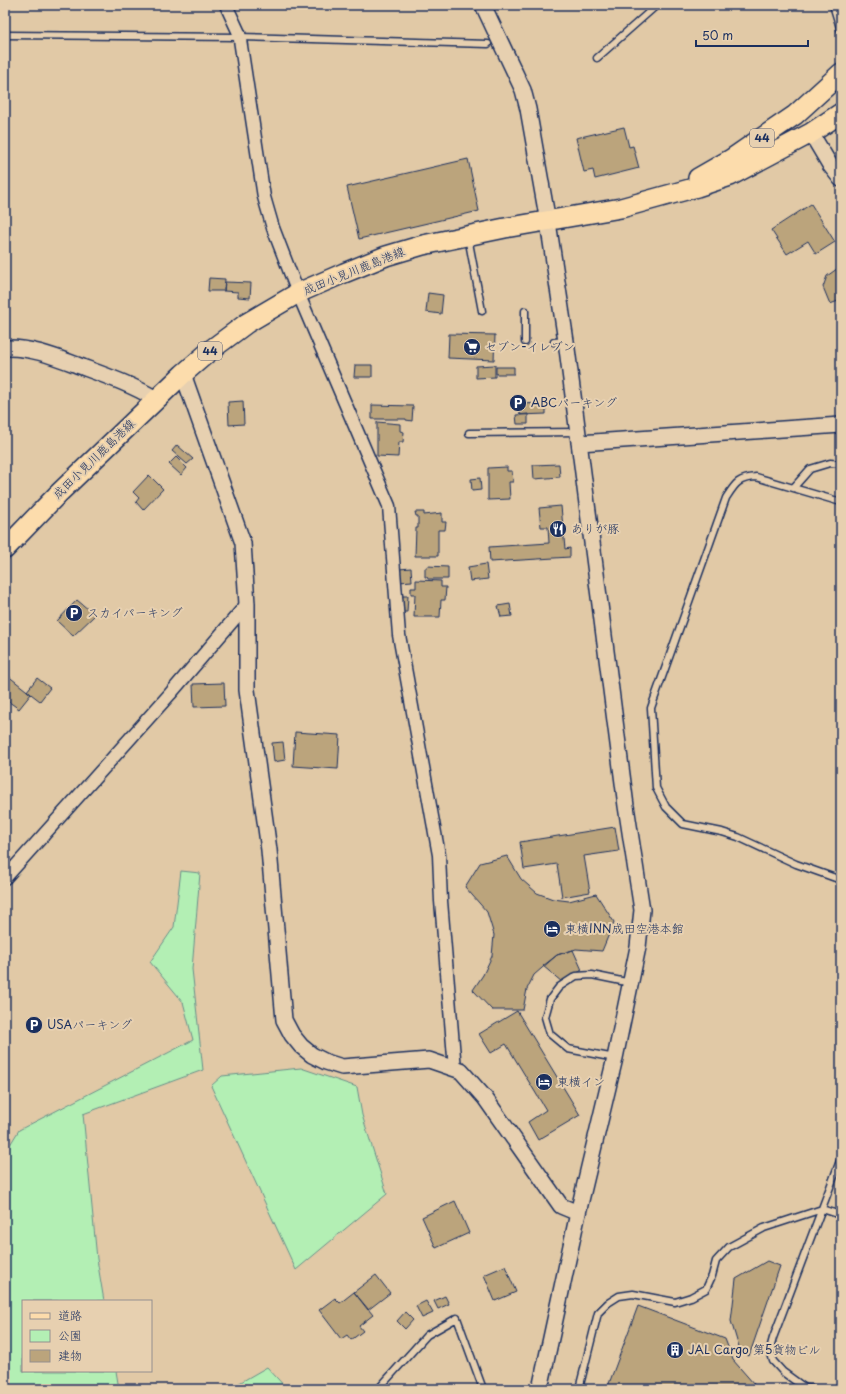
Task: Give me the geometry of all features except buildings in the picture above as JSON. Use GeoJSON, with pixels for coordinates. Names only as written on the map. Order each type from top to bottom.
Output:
{"type":"FeatureCollection","features":[{"type":"Feature","properties":{"kind":"main road","name":"成田小見川鹿島港線"},"geometry":{"type":"LineString","coordinates":[[674,192],[731,159],[795,115],[841,73]]}},
{"type":"Feature","properties":{"kind":"main road","name":"成田小見川鹿島港線"},"geometry":{"type":"LineString","coordinates":[[5,549],[59,493],[183,374],[212,349],[247,323],[298,293],[386,256],[423,245],[468,235],[621,208],[674,192],[697,187],[730,176],[812,133],[841,113]]}},
{"type":"Feature","properties":{"kind":"street"},"geometry":{"type":"LineString","coordinates":[[226,5],[239,33],[264,197],[273,228],[298,293],[389,506],[399,635],[439,855],[441,901],[455,1069]]}},
{"type":"Feature","properties":{"kind":"street"},"geometry":{"type":"LineString","coordinates":[[483,5],[522,90],[528,109],[548,222],[560,341],[578,437],[626,806],[642,910],[638,947],[631,983],[615,1058],[578,1213],[540,1389]]}},
{"type":"Feature","properties":{"kind":"street"},"geometry":{"type":"LineString","coordinates":[[812,133],[830,165],[841,179]]}},
{"type":"Feature","properties":{"kind":"street"},"geometry":{"type":"LineString","coordinates":[[5,348],[38,351],[116,379],[139,389],[156,399]]}},
{"type":"Feature","properties":{"kind":"street"},"geometry":{"type":"LineString","coordinates":[[183,374],[243,543],[247,604],[247,690],[268,850],[284,1020],[292,1035],[301,1046],[312,1055],[326,1062],[342,1067],[428,1060],[461,1071],[485,1098],[561,1206],[578,1213]]}},
{"type":"Feature","properties":{"kind":"street"},"geometry":{"type":"LineString","coordinates":[[578,437],[841,425]]}},
{"type":"Feature","properties":{"kind":"street"},"geometry":{"type":"LineString","coordinates":[[5,878],[170,694],[247,604]]}},
{"type":"Feature","properties":{"kind":"lane"},"geometry":{"type":"LineString","coordinates":[[597,58],[657,5]]}},
{"type":"Feature","properties":{"kind":"lane"},"geometry":{"type":"LineString","coordinates":[[834,5],[841,31]]}},
{"type":"Feature","properties":{"kind":"lane"},"geometry":{"type":"LineString","coordinates":[[5,35],[239,37],[488,44]]}},
{"type":"Feature","properties":{"kind":"lane"},"geometry":{"type":"LineString","coordinates":[[468,235],[482,311]]}},
{"type":"Feature","properties":{"kind":"lane"},"geometry":{"type":"LineString","coordinates":[[525,311],[525,342]]}},
{"type":"Feature","properties":{"kind":"lane"},"geometry":{"type":"LineString","coordinates":[[468,433],[578,437]]}},
{"type":"Feature","properties":{"kind":"lane"},"geometry":{"type":"LineString","coordinates":[[794,487],[810,469],[830,463],[841,464]]}},
{"type":"Feature","properties":{"kind":"lane"},"geometry":{"type":"LineString","coordinates":[[841,502],[756,476],[745,478],[734,484],[726,498],[651,708],[656,788],[666,807],[682,824],[722,832],[738,837],[796,864],[841,880]]}},
{"type":"Feature","properties":{"kind":"lane"},"geometry":{"type":"LineString","coordinates":[[615,1058],[568,1048],[550,1034],[545,1017],[550,999],[559,987],[576,976],[592,975],[631,983]]}},
{"type":"Feature","properties":{"kind":"lane"},"geometry":{"type":"LineString","coordinates":[[813,1389],[805,1388],[784,1372],[773,1361],[770,1349],[841,1158]]}},
{"type":"Feature","properties":{"kind":"lane"},"geometry":{"type":"LineString","coordinates":[[579,1389],[598,1314],[608,1303],[619,1296],[633,1294],[675,1302],[692,1298],[706,1289],[712,1276],[716,1260],[729,1247],[764,1228],[822,1209],[841,1215]]}},
{"type":"Feature","properties":{"kind":"lane"},"geometry":{"type":"LineString","coordinates":[[380,1389],[406,1357],[427,1335],[457,1318],[484,1389]]}},
{"type":"Feature","properties":{"kind":"green space"},"geometry":{"type":"Polygon","coordinates":[[[181,871],[200,873],[192,969],[203,1070],[83,1114],[97,1259],[104,1300],[22,1300],[22,1372],[116,1372],[119,1389],[5,1389],[5,1153],[19,1130],[193,1040],[183,1002],[150,962],[174,927],[181,871]]]}},
{"type":"Feature","properties":{"kind":"green space"},"geometry":{"type":"Polygon","coordinates":[[[301,1068],[357,1087],[362,1115],[387,1194],[296,1270],[211,1086],[222,1076],[301,1068]]]}},
{"type":"Feature","properties":{"kind":"green space"},"geometry":{"type":"Polygon","coordinates":[[[267,1367],[287,1389],[229,1389],[267,1367]]]}},
{"type":"Feature","properties":{"kind":"place","name":"セブン-イレブン"},"geometry":{"type":"Point","coordinates":[472,347]}},
{"type":"Feature","properties":{"kind":"place","name":"ABCパーキング"},"geometry":{"type":"Point","coordinates":[518,403]}},
{"type":"Feature","properties":{"kind":"place","name":"ありが豚"},"geometry":{"type":"Point","coordinates":[558,529]}},
{"type":"Feature","properties":{"kind":"place","name":"スカイパーキング"},"geometry":{"type":"Point","coordinates":[74,613]}},
{"type":"Feature","properties":{"kind":"place","name":"東横INN成田空港本館"},"geometry":{"type":"Point","coordinates":[552,929]}},
{"type":"Feature","properties":{"kind":"place","name":"USAパーキング"},"geometry":{"type":"Point","coordinates":[34,1025]}},
{"type":"Feature","properties":{"kind":"place","name":"東横イン"},"geometry":{"type":"Point","coordinates":[544,1082]}},
{"type":"Feature","properties":{"kind":"place","name":"JAL Cargo 第5貨物ビル"},"geometry":{"type":"Point","coordinates":[675,1350]}}]}
